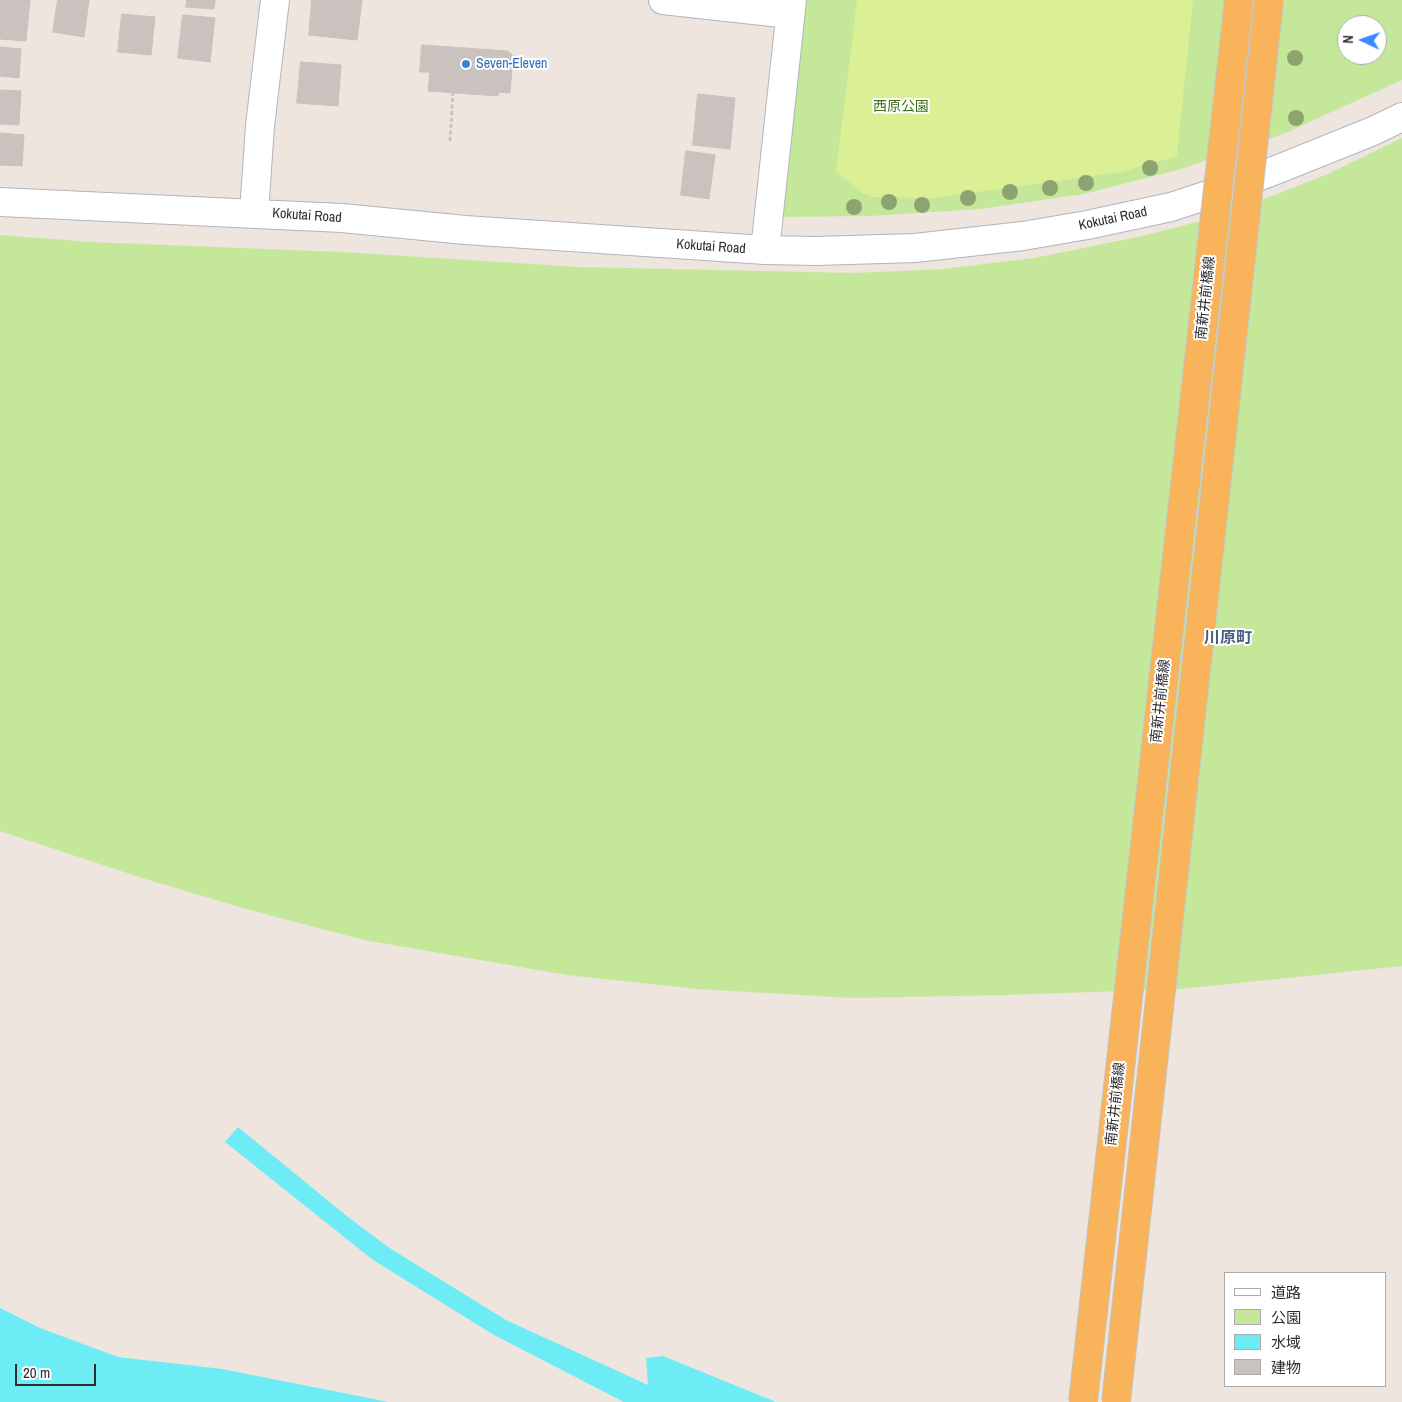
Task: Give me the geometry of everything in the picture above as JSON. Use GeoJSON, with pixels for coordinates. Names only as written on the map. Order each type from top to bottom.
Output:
{"type":"FeatureCollection","features":[{"type":"Feature","properties":{"kind":"main road","name":"南新井前橋線"},"geometry":{"type":"LineString","coordinates":[[1083,1402],[1239,0]]}},
{"type":"Feature","properties":{"kind":"main road"},"geometry":{"type":"LineString","coordinates":[[1116,1402],[1269,0]]}},
{"type":"Feature","properties":{"kind":"street"},"geometry":{"type":"LineString","coordinates":[[254,213],[260,126],[274,0]]}},
{"type":"Feature","properties":{"kind":"street"},"geometry":{"type":"LineString","coordinates":[[663,0],[791,7],[765,250]]}},
{"type":"Feature","properties":{"kind":"street","name":"Kokutai Road"},"geometry":{"type":"LineString","coordinates":[[0,202],[254,213],[765,250],[816,251],[915,248],[1023,236],[1087,225],[1171,206],[1226,189],[1364,135],[1402,117]]}},
{"type":"Feature","properties":{"kind":"path"},"geometry":{"type":"LineString","coordinates":[[450,141],[453,93]]}},
{"type":"Feature","properties":{"kind":"green space","name":"西原公園"},"geometry":{"type":"Polygon","coordinates":[[[804,0],[1402,0],[1402,80],[1281,135],[1181,169],[1084,194],[980,209],[870,216],[780,217],[804,0]]]}},
{"type":"Feature","properties":{"kind":"green space"},"geometry":{"type":"Polygon","coordinates":[[[857,0],[1193,0],[1177,156],[1122,172],[933,198],[873,197],[862,193],[836,171],[857,0]]]}},
{"type":"Feature","properties":{"kind":"green space"},"geometry":{"type":"Polygon","coordinates":[[[1402,138],[1402,966],[1181,989],[1006,995],[853,998],[697,989],[567,975],[364,940],[246,909],[142,878],[0,831],[0,235],[91,242],[341,252],[579,267],[854,273],[943,269],[1034,258],[1147,235],[1223,215],[1328,174],[1402,138]]]}},
{"type":"Feature","properties":{"kind":"water"},"geometry":{"type":"Polygon","coordinates":[[[238,1127],[348,1217],[388,1247],[506,1320],[648,1385],[646,1358],[663,1356],[776,1402],[624,1402],[494,1335],[373,1260],[225,1142],[238,1127]]]}},
{"type":"Feature","properties":{"kind":"water"},"geometry":{"type":"Polygon","coordinates":[[[0,1308],[40,1328],[118,1357],[222,1369],[389,1402],[0,1402],[0,1308]]]}},
{"type":"Feature","properties":{"kind":"building"},"geometry":{"type":"Polygon","coordinates":[[[0,0],[30,0],[26,41],[0,39],[0,0]]]}},
{"type":"Feature","properties":{"kind":"building"},"geometry":{"type":"Polygon","coordinates":[[[58,0],[89,0],[84,37],[53,32],[58,0]]]}},
{"type":"Feature","properties":{"kind":"building"},"geometry":{"type":"Polygon","coordinates":[[[187,0],[215,0],[214,9],[186,7],[187,0]]]}},
{"type":"Feature","properties":{"kind":"building"},"geometry":{"type":"Polygon","coordinates":[[[312,0],[362,0],[357,40],[309,35],[312,0]]]}},
{"type":"Feature","properties":{"kind":"building"},"geometry":{"type":"Polygon","coordinates":[[[122,14],[155,17],[151,55],[118,52],[122,14]]]}},
{"type":"Feature","properties":{"kind":"building"},"geometry":{"type":"Polygon","coordinates":[[[183,15],[215,18],[210,62],[178,58],[183,15]]]}},
{"type":"Feature","properties":{"kind":"building","name":"Seven-Eleven"},"geometry":{"type":"Polygon","coordinates":[[[422,45],[508,51],[513,56],[510,93],[499,92],[498,96],[428,91],[430,72],[420,72],[422,45]]]}},
{"type":"Feature","properties":{"kind":"building"},"geometry":{"type":"Polygon","coordinates":[[[0,47],[21,49],[19,78],[0,76],[0,47]]]}},
{"type":"Feature","properties":{"kind":"building"},"geometry":{"type":"Polygon","coordinates":[[[301,62],[341,65],[338,106],[297,103],[301,62]]]}},
{"type":"Feature","properties":{"kind":"building"},"geometry":{"type":"Polygon","coordinates":[[[0,90],[21,91],[19,125],[0,124],[0,90]]]}},
{"type":"Feature","properties":{"kind":"building"},"geometry":{"type":"Polygon","coordinates":[[[698,94],[735,98],[730,149],[693,145],[698,94]]]}},
{"type":"Feature","properties":{"kind":"building"},"geometry":{"type":"Polygon","coordinates":[[[0,133],[24,135],[22,166],[0,165],[0,133]]]}},
{"type":"Feature","properties":{"kind":"building"},"geometry":{"type":"Polygon","coordinates":[[[686,151],[715,155],[709,199],[681,195],[686,151]]]}},
{"type":"Feature","properties":{"kind":"place","name":"Seven-Eleven"},"geometry":{"type":"Point","coordinates":[466,64]}},
{"type":"Feature","properties":{"kind":"district","name":"川原町"},"geometry":{"type":"Point","coordinates":[1228,639]}}]}
